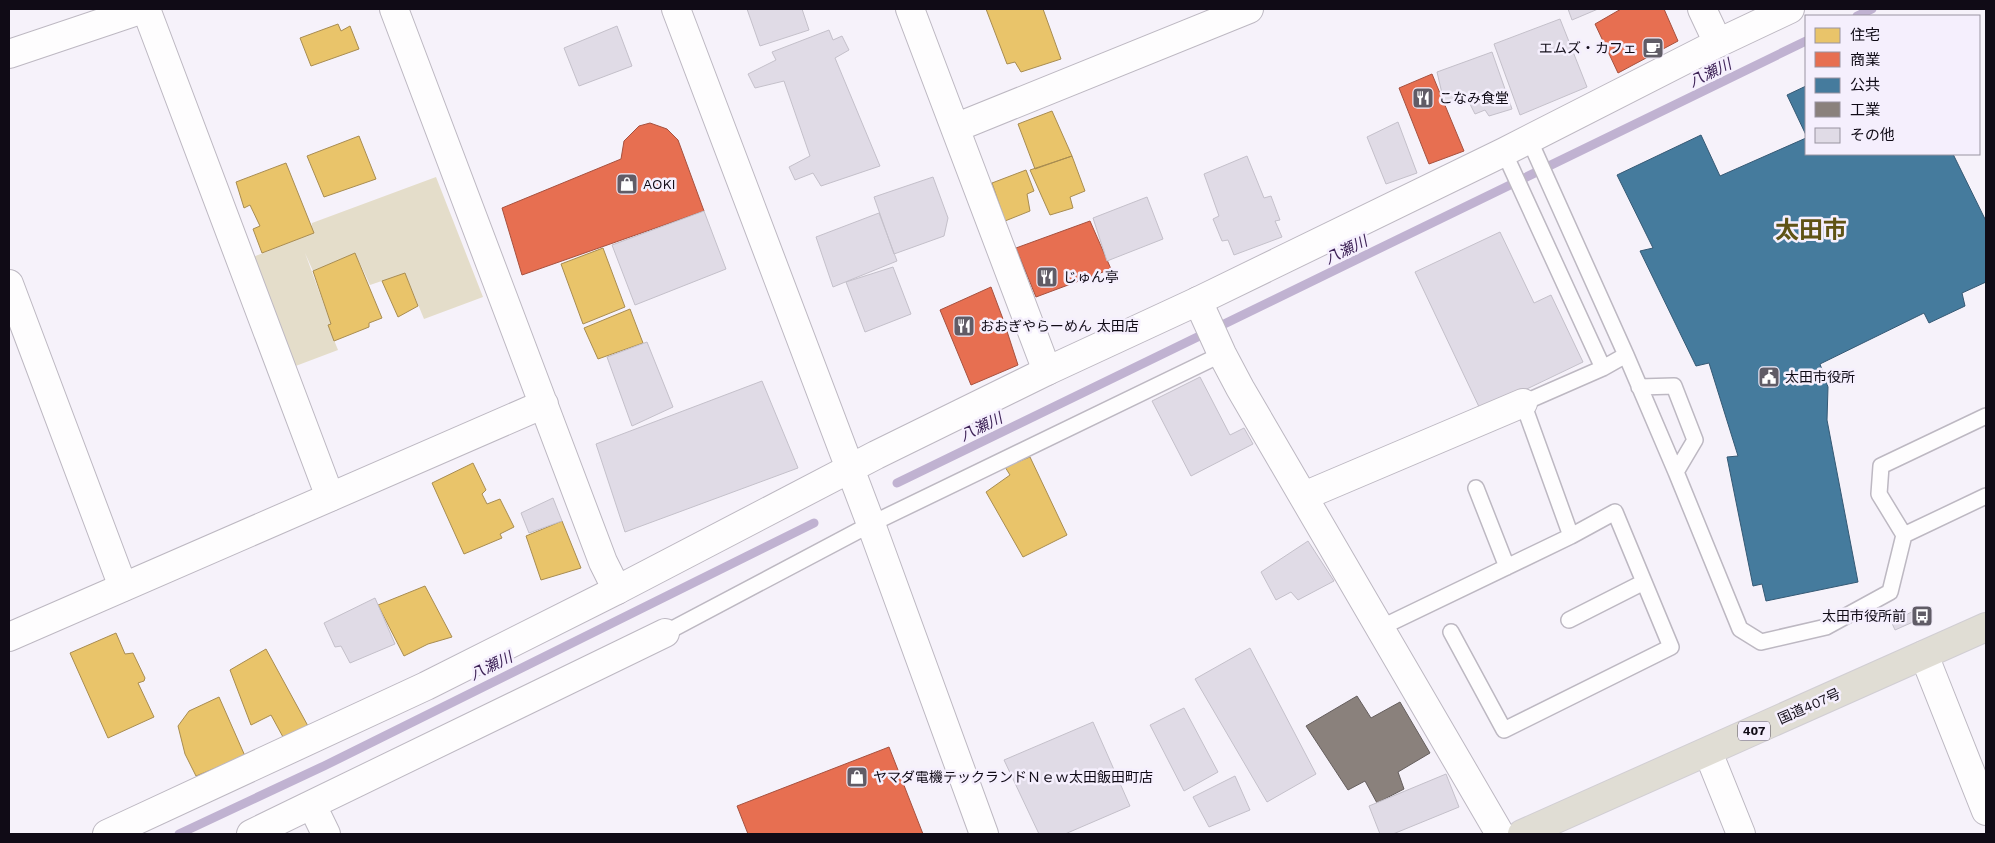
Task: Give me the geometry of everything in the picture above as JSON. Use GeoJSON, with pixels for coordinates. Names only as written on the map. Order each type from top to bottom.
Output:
{"type":"FeatureCollection","features":[{"type":"Feature","properties":{"kind":"highway","name":"国道407号"},"geometry":{"type":"LineString","coordinates":[[1522,834],[1986,627]]}},
{"type":"Feature","properties":{"kind":"street"},"geometry":{"type":"LineString","coordinates":[[9,54],[144,9],[330,497]]}},
{"type":"Feature","properties":{"kind":"street"},"geometry":{"type":"LineString","coordinates":[[394,9],[603,562],[617,590]]}},
{"type":"Feature","properties":{"kind":"street"},"geometry":{"type":"LineString","coordinates":[[676,9],[871,524],[984,834]]}},
{"type":"Feature","properties":{"kind":"street"},"geometry":{"type":"LineString","coordinates":[[910,9],[1047,371]]}},
{"type":"Feature","properties":{"kind":"street"},"geometry":{"type":"LineString","coordinates":[[955,128],[1205,17],[1249,9]]}},
{"type":"Feature","properties":{"kind":"street"},"geometry":{"type":"LineString","coordinates":[[1702,9],[1718,43]]}},
{"type":"Feature","properties":{"kind":"street"},"geometry":{"type":"LineString","coordinates":[[107,834],[426,686],[617,590],[849,469],[1047,371],[1201,306],[1718,43],[1790,9]]}},
{"type":"Feature","properties":{"kind":"street"},"geometry":{"type":"LineString","coordinates":[[9,284],[123,587]]}},
{"type":"Feature","properties":{"kind":"street"},"geometry":{"type":"LineString","coordinates":[[1201,306],[1221,352],[1500,834]]}},
{"type":"Feature","properties":{"kind":"street"},"geometry":{"type":"LineString","coordinates":[[1304,496],[1522,403]]}},
{"type":"Feature","properties":{"kind":"street"},"geometry":{"type":"LineString","coordinates":[[9,637],[544,404]]}},
{"type":"Feature","properties":{"kind":"street"},"geometry":{"type":"LineString","coordinates":[[251,834],[665,633]]}},
{"type":"Feature","properties":{"kind":"street"},"geometry":{"type":"LineString","coordinates":[[1924,655],[1986,811]]}},
{"type":"Feature","properties":{"kind":"street"},"geometry":{"type":"LineString","coordinates":[[1708,752],[1741,834]]}},
{"type":"Feature","properties":{"kind":"street"},"geometry":{"type":"LineString","coordinates":[[312,805],[326,834]]}},
{"type":"Feature","properties":{"kind":"lane"},"geometry":{"type":"LineString","coordinates":[[1529,139],[1626,355],[1740,630],[1761,642],[1826,627],[1890,592],[1904,535],[1879,494],[1881,466],[1986,416]]}},
{"type":"Feature","properties":{"kind":"lane"},"geometry":{"type":"LineString","coordinates":[[1504,152],[1603,368]]}},
{"type":"Feature","properties":{"kind":"lane"},"geometry":{"type":"LineString","coordinates":[[665,633],[871,524],[1221,352]]}},
{"type":"Feature","properties":{"kind":"lane"},"geometry":{"type":"LineString","coordinates":[[1570,536],[1522,403],[1603,368],[1626,355]]}},
{"type":"Feature","properties":{"kind":"lane"},"geometry":{"type":"LineString","coordinates":[[1639,387],[1674,386],[1696,440],[1676,472]]}},
{"type":"Feature","properties":{"kind":"lane"},"geometry":{"type":"LineString","coordinates":[[1476,488],[1507,567]]}},
{"type":"Feature","properties":{"kind":"lane"},"geometry":{"type":"LineString","coordinates":[[1904,535],[1986,496]]}},
{"type":"Feature","properties":{"kind":"lane"},"geometry":{"type":"LineString","coordinates":[[1380,628],[1570,536],[1615,512],[1671,646],[1504,730],[1450,632]]}},
{"type":"Feature","properties":{"kind":"lane"},"geometry":{"type":"LineString","coordinates":[[1569,620],[1644,582]]}},
{"type":"Feature","properties":{"kind":"shaded area"},"geometry":{"type":"Polygon","coordinates":[[[436,177],[483,297],[424,319],[405,273],[370,285],[355,253],[313,271],[305,253],[331,324],[328,325],[338,350],[293,367],[253,257],[311,234],[312,223],[436,177]]]}},
{"type":"Feature","properties":{"kind":"building: 住宅"},"geometry":{"type":"Polygon","coordinates":[[[986,9],[1043,9],[1061,59],[1021,72],[1015,62],[1007,64],[986,9]]]}},
{"type":"Feature","properties":{"kind":"building: 住宅"},"geometry":{"type":"Polygon","coordinates":[[[338,24],[341,31],[350,26],[359,49],[311,66],[300,38],[338,24]]]}},
{"type":"Feature","properties":{"kind":"building: 住宅"},"geometry":{"type":"Polygon","coordinates":[[[1052,111],[1072,156],[1035,169],[1018,124],[1052,111]]]}},
{"type":"Feature","properties":{"kind":"building: 住宅"},"geometry":{"type":"Polygon","coordinates":[[[359,136],[376,179],[324,197],[307,156],[359,136]]]}},
{"type":"Feature","properties":{"kind":"building: 住宅"},"geometry":{"type":"Polygon","coordinates":[[[1072,156],[1085,191],[1070,197],[1073,208],[1050,215],[1030,170],[1072,156]]]}},
{"type":"Feature","properties":{"kind":"building: 住宅"},"geometry":{"type":"Polygon","coordinates":[[[286,163],[314,233],[262,253],[253,229],[260,226],[250,205],[244,208],[236,182],[286,163]]]}},
{"type":"Feature","properties":{"kind":"building: 住宅"},"geometry":{"type":"Polygon","coordinates":[[[1026,170],[1034,191],[1027,194],[1030,211],[1005,221],[992,183],[1026,170]]]}},
{"type":"Feature","properties":{"kind":"building: 住宅"},"geometry":{"type":"Polygon","coordinates":[[[603,248],[625,307],[583,324],[561,264],[603,248]]]}},
{"type":"Feature","properties":{"kind":"building: 住宅"},"geometry":{"type":"Polygon","coordinates":[[[355,253],[382,318],[369,323],[369,327],[334,341],[328,325],[331,324],[313,271],[355,253]]]}},
{"type":"Feature","properties":{"kind":"building: 住宅"},"geometry":{"type":"Polygon","coordinates":[[[405,273],[418,306],[398,317],[382,281],[405,273]]]}},
{"type":"Feature","properties":{"kind":"building: 住宅"},"geometry":{"type":"Polygon","coordinates":[[[630,309],[643,343],[598,359],[584,328],[630,309]]]}},
{"type":"Feature","properties":{"kind":"building: 住宅"},"geometry":{"type":"Polygon","coordinates":[[[1030,457],[1067,535],[1023,557],[986,492],[1010,475],[1005,467],[1030,457]]]}},
{"type":"Feature","properties":{"kind":"building: 住宅"},"geometry":{"type":"Polygon","coordinates":[[[473,463],[486,490],[482,494],[487,504],[500,499],[514,527],[500,534],[502,538],[464,554],[432,483],[473,463]]]}},
{"type":"Feature","properties":{"kind":"building: 住宅"},"geometry":{"type":"Polygon","coordinates":[[[562,521],[581,568],[541,580],[526,536],[562,521]]]}},
{"type":"Feature","properties":{"kind":"building: 住宅"},"geometry":{"type":"Polygon","coordinates":[[[425,586],[452,637],[428,644],[404,656],[378,605],[425,586]]]}},
{"type":"Feature","properties":{"kind":"building: 住宅"},"geometry":{"type":"Polygon","coordinates":[[[116,633],[125,654],[133,653],[145,678],[144,681],[138,683],[154,717],[108,738],[70,653],[116,633]]]}},
{"type":"Feature","properties":{"kind":"building: 住宅"},"geometry":{"type":"Polygon","coordinates":[[[266,649],[308,726],[283,737],[271,715],[251,725],[230,670],[266,649]]]}},
{"type":"Feature","properties":{"kind":"building: 住宅"},"geometry":{"type":"Polygon","coordinates":[[[219,697],[245,756],[196,776],[185,754],[178,726],[189,711],[219,697]]]}},
{"type":"Feature","properties":{"kind":"building: 商業"},"geometry":{"type":"Polygon","coordinates":[[[1621,9],[1664,9],[1678,41],[1618,73],[1595,24],[1621,9]]]}},
{"type":"Feature","properties":{"kind":"building: 商業"},"geometry":{"type":"Polygon","coordinates":[[[1432,74],[1464,151],[1429,164],[1399,88],[1432,74]]]}},
{"type":"Feature","properties":{"kind":"building: 商業","name":"AOKI"},"geometry":{"type":"Polygon","coordinates":[[[650,123],[667,129],[678,140],[704,211],[522,275],[502,208],[621,159],[624,141],[639,126],[650,123]]]}},
{"type":"Feature","properties":{"kind":"building: 商業"},"geometry":{"type":"Polygon","coordinates":[[[1090,221],[1111,269],[1036,297],[1016,248],[1090,221]]]}},
{"type":"Feature","properties":{"kind":"building: 商業"},"geometry":{"type":"Polygon","coordinates":[[[991,287],[1018,365],[971,385],[940,310],[991,287]]]}},
{"type":"Feature","properties":{"kind":"building: 商業","name":"ヤマダ電機テックランドＮｅｗ太田飯田町店"},"geometry":{"type":"Polygon","coordinates":[[[889,747],[923,834],[748,834],[737,806],[889,747]]]}},
{"type":"Feature","properties":{"kind":"building: 公共"},"geometry":{"type":"Polygon","coordinates":[[[1805,86],[1805,133],[1787,95],[1805,86]]]}},
{"type":"Feature","properties":{"kind":"building: 公共","name":"太田市役所"},"geometry":{"type":"Polygon","coordinates":[[[1701,135],[1720,176],[1805,138],[1805,155],[1953,155],[1986,221],[1986,282],[1962,293],[1965,306],[1929,323],[1924,313],[1820,364],[1828,387],[1827,420],[1858,582],[1766,601],[1762,584],[1753,586],[1727,457],[1738,456],[1709,363],[1696,366],[1640,251],[1653,248],[1617,175],[1701,135]]]}},
{"type":"Feature","properties":{"kind":"building: 工業"},"geometry":{"type":"Polygon","coordinates":[[[1357,696],[1371,718],[1400,702],[1430,753],[1398,772],[1404,789],[1377,803],[1365,781],[1348,790],[1306,726],[1357,696]]]}},
{"type":"Feature","properties":{"kind":"building: その他"},"geometry":{"type":"Polygon","coordinates":[[[747,9],[802,9],[809,30],[760,46],[747,9]]]}},
{"type":"Feature","properties":{"kind":"building: その他"},"geometry":{"type":"Polygon","coordinates":[[[1568,9],[1598,9],[1572,20],[1568,9]]]}},
{"type":"Feature","properties":{"kind":"building: その他"},"geometry":{"type":"Polygon","coordinates":[[[1560,19],[1587,87],[1520,115],[1494,44],[1560,19]]]}},
{"type":"Feature","properties":{"kind":"building: その他"},"geometry":{"type":"Polygon","coordinates":[[[617,26],[632,66],[579,86],[564,48],[617,26]]]}},
{"type":"Feature","properties":{"kind":"building: その他"},"geometry":{"type":"Polygon","coordinates":[[[829,30],[833,40],[842,36],[849,50],[835,58],[880,166],[821,186],[813,173],[795,180],[789,167],[810,156],[784,81],[755,88],[748,74],[776,60],[772,52],[829,30]]]}},
{"type":"Feature","properties":{"kind":"building: その他"},"geometry":{"type":"Polygon","coordinates":[[[1492,52],[1512,109],[1489,116],[1485,110],[1475,114],[1467,98],[1444,102],[1437,72],[1492,52]]]}},
{"type":"Feature","properties":{"kind":"building: その他"},"geometry":{"type":"Polygon","coordinates":[[[1398,122],[1417,173],[1386,184],[1367,137],[1398,122]]]}},
{"type":"Feature","properties":{"kind":"building: その他"},"geometry":{"type":"Polygon","coordinates":[[[1247,156],[1264,198],[1271,196],[1280,220],[1275,221],[1282,237],[1234,255],[1228,240],[1222,241],[1213,219],[1219,216],[1204,174],[1247,156]]]}},
{"type":"Feature","properties":{"kind":"building: その他"},"geometry":{"type":"Polygon","coordinates":[[[933,177],[948,218],[944,236],[894,254],[874,197],[933,177]]]}},
{"type":"Feature","properties":{"kind":"building: その他"},"geometry":{"type":"Polygon","coordinates":[[[1147,197],[1163,239],[1107,261],[1093,218],[1147,197]]]}},
{"type":"Feature","properties":{"kind":"building: その他"},"geometry":{"type":"Polygon","coordinates":[[[704,211],[726,269],[635,305],[612,245],[704,211]]]}},
{"type":"Feature","properties":{"kind":"building: その他"},"geometry":{"type":"Polygon","coordinates":[[[879,213],[897,261],[833,287],[816,237],[879,213]]]}},
{"type":"Feature","properties":{"kind":"building: その他"},"geometry":{"type":"Polygon","coordinates":[[[1500,232],[1534,303],[1551,295],[1583,362],[1481,411],[1415,272],[1500,232]]]}},
{"type":"Feature","properties":{"kind":"building: その他"},"geometry":{"type":"Polygon","coordinates":[[[893,267],[911,314],[865,332],[846,282],[893,267]]]}},
{"type":"Feature","properties":{"kind":"building: その他"},"geometry":{"type":"Polygon","coordinates":[[[647,342],[673,407],[632,426],[607,357],[647,342]]]}},
{"type":"Feature","properties":{"kind":"building: その他"},"geometry":{"type":"Polygon","coordinates":[[[1200,377],[1230,435],[1244,428],[1253,444],[1191,476],[1152,401],[1200,377]]]}},
{"type":"Feature","properties":{"kind":"building: その他"},"geometry":{"type":"Polygon","coordinates":[[[762,381],[798,468],[625,532],[596,444],[762,381]]]}},
{"type":"Feature","properties":{"kind":"building: その他"},"geometry":{"type":"Polygon","coordinates":[[[553,498],[562,521],[529,533],[521,513],[553,498]]]}},
{"type":"Feature","properties":{"kind":"building: その他"},"geometry":{"type":"Polygon","coordinates":[[[1308,541],[1334,581],[1298,600],[1291,592],[1276,600],[1261,572],[1308,541]]]}},
{"type":"Feature","properties":{"kind":"building: その他"},"geometry":{"type":"Polygon","coordinates":[[[375,598],[395,644],[350,663],[341,646],[335,647],[324,623],[375,598]]]}},
{"type":"Feature","properties":{"kind":"building: その他"},"geometry":{"type":"Polygon","coordinates":[[[1919,609],[1922,618],[1895,630],[1891,621],[1919,609]]]}},
{"type":"Feature","properties":{"kind":"building: その他"},"geometry":{"type":"Polygon","coordinates":[[[1250,648],[1316,774],[1267,802],[1195,679],[1250,648]]]}},
{"type":"Feature","properties":{"kind":"building: その他"},"geometry":{"type":"Polygon","coordinates":[[[1184,708],[1218,772],[1184,791],[1150,725],[1184,708]]]}},
{"type":"Feature","properties":{"kind":"building: その他"},"geometry":{"type":"Polygon","coordinates":[[[1093,722],[1130,806],[1065,834],[1039,834],[1004,760],[1093,722]]]}},
{"type":"Feature","properties":{"kind":"building: その他"},"geometry":{"type":"Polygon","coordinates":[[[1446,774],[1459,807],[1393,834],[1380,834],[1369,806],[1446,774]]]}},
{"type":"Feature","properties":{"kind":"building: その他"},"geometry":{"type":"Polygon","coordinates":[[[1235,776],[1250,810],[1209,827],[1193,797],[1235,776]]]}},
{"type":"Feature","properties":{"kind":"waterway","name":"八瀬川"},"geometry":{"type":"LineString","coordinates":[[1859,15],[1872,9]]}},
{"type":"Feature","properties":{"kind":"waterway","name":"八瀬川"},"geometry":{"type":"LineString","coordinates":[[897,483],[1805,41]]}},
{"type":"Feature","properties":{"kind":"waterway","name":"八瀬川"},"geometry":{"type":"LineString","coordinates":[[179,834],[324,766],[814,523]]}},
{"type":"Feature","properties":{"kind":"place","name":"エムズ・カフェ"},"geometry":{"type":"Point","coordinates":[1653,48]}},
{"type":"Feature","properties":{"kind":"place","name":"こなみ食堂"},"geometry":{"type":"Point","coordinates":[1423,98]}},
{"type":"Feature","properties":{"kind":"place","name":"AOKI"},"geometry":{"type":"Point","coordinates":[627,184]}},
{"type":"Feature","properties":{"kind":"place","name":"じゅん亭"},"geometry":{"type":"Point","coordinates":[1047,277]}},
{"type":"Feature","properties":{"kind":"place","name":"おおぎやらーめん 太田店"},"geometry":{"type":"Point","coordinates":[964,326]}},
{"type":"Feature","properties":{"kind":"place","name":"太田市役所"},"geometry":{"type":"Point","coordinates":[1769,377]}},
{"type":"Feature","properties":{"kind":"place","name":"太田市役所前"},"geometry":{"type":"Point","coordinates":[1922,616]}},
{"type":"Feature","properties":{"kind":"place","name":"ヤマダ電機テックランドＮｅｗ太田飯田町店"},"geometry":{"type":"Point","coordinates":[857,777]}},
{"type":"Feature","properties":{"kind":"district","name":"太田市"},"geometry":{"type":"Point","coordinates":[1811,230]}}]}
